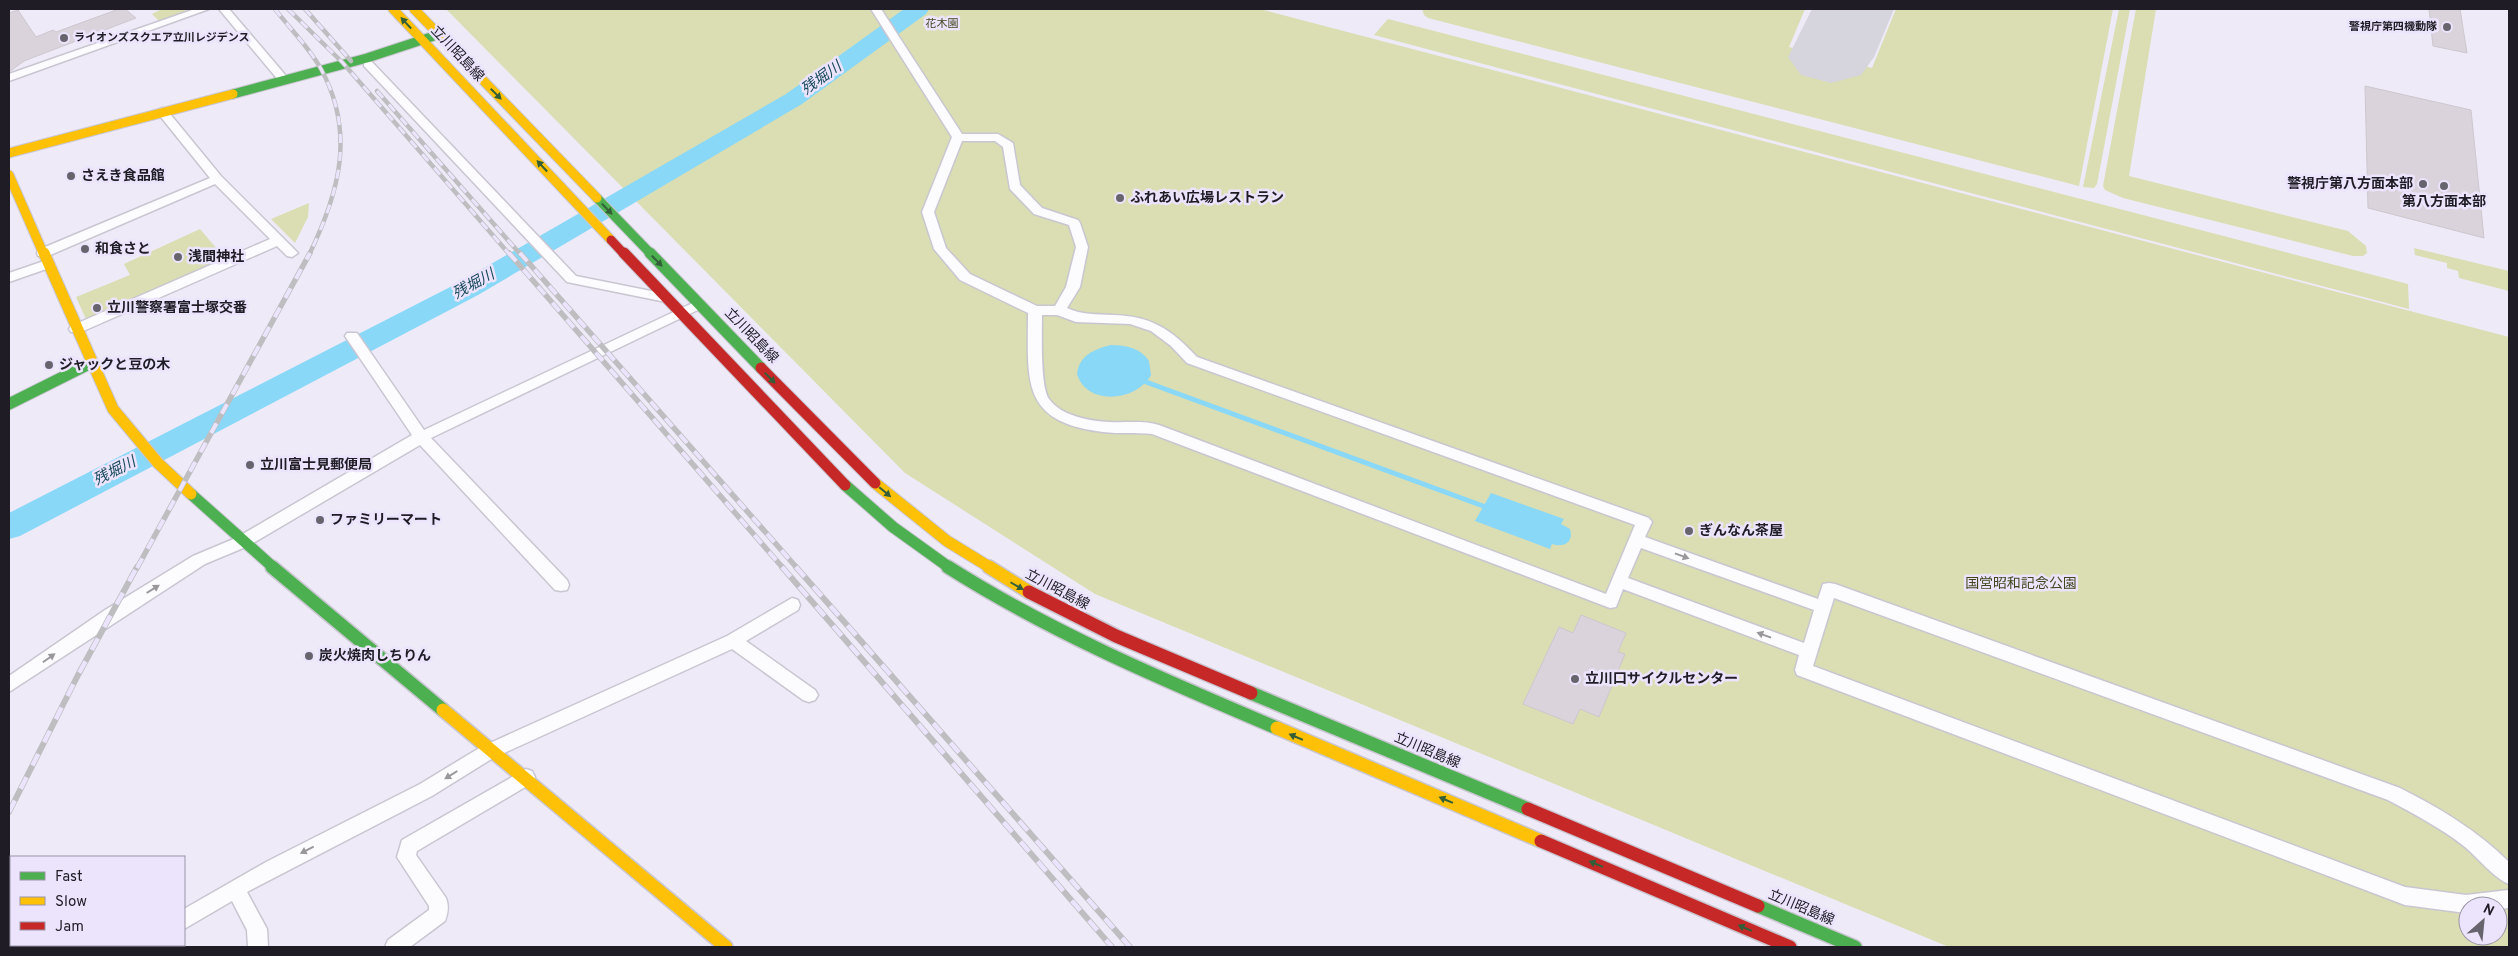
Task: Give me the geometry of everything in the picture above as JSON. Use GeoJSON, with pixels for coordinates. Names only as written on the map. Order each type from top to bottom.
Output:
{"type":"FeatureCollection","features":[{"type":"Feature","properties":{"kind":"main road","name":"立川昭島線"},"geometry":{"type":"LineString","coordinates":[[393,9],[826,467],[870,509],[950,570],[1003,603],[1061,635],[1155,677],[1790,947]]}},
{"type":"Feature","properties":{"kind":"main road","name":"立川昭島線"},"geometry":{"type":"LineString","coordinates":[[414,9],[878,487],[934,532],[1018,586],[1083,621],[1151,652],[1855,947]]}},
{"type":"Feature","properties":{"kind":"main road"},"geometry":{"type":"LineString","coordinates":[[9,153],[367,58],[439,34]]}},
{"type":"Feature","properties":{"kind":"main road"},"geometry":{"type":"LineString","coordinates":[[9,175],[11,187],[113,409],[158,463],[242,542],[381,660],[526,777],[726,947]]}},
{"type":"Feature","properties":{"kind":"main road"},"geometry":{"type":"LineString","coordinates":[[9,404],[91,363]]}},
{"type":"Feature","properties":{"kind":"street"},"geometry":{"type":"LineString","coordinates":[[9,78],[204,9]]}},
{"type":"Feature","properties":{"kind":"street"},"geometry":{"type":"LineString","coordinates":[[224,9],[283,79]]}},
{"type":"Feature","properties":{"kind":"street"},"geometry":{"type":"LineString","coordinates":[[876,9],[932,93],[958,137]]}},
{"type":"Feature","properties":{"kind":"street"},"geometry":{"type":"LineString","coordinates":[[368,64],[572,279],[666,298]]}},
{"type":"Feature","properties":{"kind":"street"},"geometry":{"type":"LineString","coordinates":[[162,112],[217,179],[292,253]]}},
{"type":"Feature","properties":{"kind":"street"},"geometry":{"type":"LineString","coordinates":[[958,137],[998,138],[1009,146],[1014,186],[1038,211],[1074,223],[1082,247],[1072,288],[1059,310]]}},
{"type":"Feature","properties":{"kind":"street"},"geometry":{"type":"LineString","coordinates":[[958,137],[928,212],[940,249],[965,277],[1034,311],[1059,310],[1076,318],[1132,320],[1156,328],[1176,343],[1192,360],[1644,522],[1610,602],[1154,430],[1136,426],[1104,427],[1068,419],[1043,402],[1038,386],[1034,311]]}},
{"type":"Feature","properties":{"kind":"street"},"geometry":{"type":"LineString","coordinates":[[9,278],[45,259],[217,179]]}},
{"type":"Feature","properties":{"kind":"street"},"geometry":{"type":"LineString","coordinates":[[76,329],[279,240]]}},
{"type":"Feature","properties":{"kind":"street"},"geometry":{"type":"LineString","coordinates":[[9,685],[111,615],[198,560],[242,542],[421,437],[700,304]]}},
{"type":"Feature","properties":{"kind":"street"},"geometry":{"type":"LineString","coordinates":[[352,336],[421,437],[561,585]]}},
{"type":"Feature","properties":{"kind":"street"},"geometry":{"type":"LineString","coordinates":[[1636,540],[1823,607]]}},
{"type":"Feature","properties":{"kind":"street"},"geometry":{"type":"LineString","coordinates":[[1619,581],[1810,652]]}},
{"type":"Feature","properties":{"kind":"street"},"geometry":{"type":"LineString","coordinates":[[2509,875],[2497,861],[2460,832],[2425,810],[2385,791],[1829,589],[1803,670],[2386,890],[2405,896],[2466,904],[2509,899]]}},
{"type":"Feature","properties":{"kind":"street"},"geometry":{"type":"LineString","coordinates":[[185,919],[274,867],[428,788],[492,749],[509,744],[733,641],[792,605]]}},
{"type":"Feature","properties":{"kind":"street"},"geometry":{"type":"LineString","coordinates":[[733,641],[809,695]]}},
{"type":"Feature","properties":{"kind":"street"},"geometry":{"type":"LineString","coordinates":[[395,947],[438,915],[440,904],[406,857],[409,846],[526,777]]}},
{"type":"Feature","properties":{"kind":"street"},"geometry":{"type":"LineString","coordinates":[[235,889],[257,929],[258,947]]}},
{"type":"Feature","properties":{"kind":"green space"},"geometry":{"type":"Polygon","coordinates":[[[162,9],[183,9],[188,12],[160,22],[152,14],[162,9]]]}},
{"type":"Feature","properties":{"kind":"green space","name":"国営昭和記念公園"},"geometry":{"type":"Polygon","coordinates":[[[446,9],[1260,9],[2509,337],[2509,947],[1949,947],[1095,594],[905,473],[446,9]]]}},
{"type":"Feature","properties":{"kind":"green space"},"geometry":{"type":"Polygon","coordinates":[[[1422,9],[1805,9],[1789,47],[1872,68],[1896,9],[2113,9],[2079,186],[1428,18],[1424,15],[1422,9]]]}},
{"type":"Feature","properties":{"kind":"green space"},"geometry":{"type":"Polygon","coordinates":[[[2119,9],[2130,9],[2097,184],[2094,188],[2083,187],[2119,9]]]}},
{"type":"Feature","properties":{"kind":"green space"},"geometry":{"type":"Polygon","coordinates":[[[2136,9],[2156,9],[2129,176],[2348,231],[2366,246],[2367,253],[2363,256],[2353,256],[2123,198],[2105,190],[2103,186],[2136,9]]]}},
{"type":"Feature","properties":{"kind":"green space"},"geometry":{"type":"Polygon","coordinates":[[[1388,19],[2408,284],[2409,309],[1374,35],[1388,19]]]}},
{"type":"Feature","properties":{"kind":"green space"},"geometry":{"type":"Polygon","coordinates":[[[309,203],[308,217],[295,243],[271,219],[309,203]]]}},
{"type":"Feature","properties":{"kind":"green space"},"geometry":{"type":"Polygon","coordinates":[[[200,229],[227,261],[86,319],[76,297],[130,275],[124,264],[200,229]]]}},
{"type":"Feature","properties":{"kind":"green space"},"geometry":{"type":"Polygon","coordinates":[[[2414,248],[2509,271],[2509,291],[2459,278],[2458,271],[2447,268],[2447,263],[2415,255],[2414,248]]]}},
{"type":"Feature","properties":{"kind":"water"},"geometry":{"type":"Polygon","coordinates":[[[1111,345],[1128,347],[1142,353],[1149,361],[1151,375],[1144,384],[1135,390],[1113,397],[1101,396],[1091,392],[1082,385],[1077,374],[1078,367],[1084,358],[1094,351],[1111,345]]]}},
{"type":"Feature","properties":{"kind":"water"},"geometry":{"type":"Polygon","coordinates":[[[1491,493],[1564,519],[1561,524],[1570,529],[1571,537],[1569,541],[1560,545],[1552,544],[1550,549],[1475,521],[1491,493]]]}},
{"type":"Feature","properties":{"kind":"building","name":"ライオンズスクエア立川レジデンス"},"geometry":{"type":"Polygon","coordinates":[[[119,9],[125,9],[136,18],[24,61],[9,72],[9,13],[18,10],[36,37],[53,30],[56,32],[119,9]]]}},
{"type":"Feature","properties":{"kind":"building","name":"警視庁第四機動隊"},"geometry":{"type":"Polygon","coordinates":[[[2429,9],[2460,9],[2467,53],[2433,46],[2429,9]]]}},
{"type":"Feature","properties":{"kind":"building","name":"警視庁第八方面本部"},"geometry":{"type":"Polygon","coordinates":[[[2365,86],[2471,110],[2484,238],[2368,208],[2365,86]]]}},
{"type":"Feature","properties":{"kind":"building","name":"立川口サイクルセンター"},"geometry":{"type":"Polygon","coordinates":[[[1581,615],[1626,633],[1618,652],[1625,654],[1599,717],[1580,709],[1573,724],[1523,704],[1559,627],[1573,633],[1581,615]]]}},
{"type":"Feature","properties":{"kind":"waterway","name":"残堀川"},"geometry":{"type":"LineString","coordinates":[[9,527],[468,289],[794,99],[918,9]]}},
{"type":"Feature","properties":{"kind":"waterway"},"geometry":{"type":"LineString","coordinates":[[1146,382],[1483,506]]}},
{"type":"Feature","properties":{"kind":"runway"},"geometry":{"type":"LineString","coordinates":[[1831,57],[1853,9]]}},
{"type":"Feature","properties":{"kind":"railway"},"geometry":{"type":"LineString","coordinates":[[275,9],[321,69],[332,93],[338,116],[340,140],[335,186],[320,232],[310,254]]}},
{"type":"Feature","properties":{"kind":"railway"},"geometry":{"type":"LineString","coordinates":[[288,9],[343,63],[510,255]]}},
{"type":"Feature","properties":{"kind":"railway"},"geometry":{"type":"LineString","coordinates":[[305,9],[351,61]]}},
{"type":"Feature","properties":{"kind":"railway"},"geometry":{"type":"LineString","coordinates":[[377,91],[521,255]]}},
{"type":"Feature","properties":{"kind":"railway"},"geometry":{"type":"LineString","coordinates":[[509,253],[783,568]]}},
{"type":"Feature","properties":{"kind":"railway"},"geometry":{"type":"LineString","coordinates":[[520,253],[797,568]]}},
{"type":"Feature","properties":{"kind":"railway"},"geometry":{"type":"LineString","coordinates":[[137,568],[310,254]]}},
{"type":"Feature","properties":{"kind":"railway"},"geometry":{"type":"LineString","coordinates":[[9,812],[78,675],[137,567]]}},
{"type":"Feature","properties":{"kind":"railway"},"geometry":{"type":"LineString","coordinates":[[782,567],[1112,947]]}},
{"type":"Feature","properties":{"kind":"railway"},"geometry":{"type":"LineString","coordinates":[[796,567],[1130,947]]}},
{"type":"Feature","properties":{"kind":"traffic: fast"},"geometry":{"type":"LineString","coordinates":[[233,94],[367,58],[434,36]]}},
{"type":"Feature","properties":{"kind":"traffic: fast"},"geometry":{"type":"LineString","coordinates":[[597,198],[761,368]]}},
{"type":"Feature","properties":{"kind":"traffic: fast"},"geometry":{"type":"LineString","coordinates":[[9,404],[91,363]]}},
{"type":"Feature","properties":{"kind":"traffic: fast"},"geometry":{"type":"LineString","coordinates":[[845,485],[893,527],[943,564],[995,597],[1105,653],[1277,728]]}},
{"type":"Feature","properties":{"kind":"traffic: fast"},"geometry":{"type":"LineString","coordinates":[[191,494],[242,542],[443,710]]}},
{"type":"Feature","properties":{"kind":"traffic: fast"},"geometry":{"type":"LineString","coordinates":[[1251,693],[1528,809]]}},
{"type":"Feature","properties":{"kind":"traffic: fast"},"geometry":{"type":"LineString","coordinates":[[1758,906],[1855,947]]}},
{"type":"Feature","properties":{"kind":"traffic: slow"},"geometry":{"type":"LineString","coordinates":[[393,9],[611,240]]}},
{"type":"Feature","properties":{"kind":"traffic: slow"},"geometry":{"type":"LineString","coordinates":[[414,9],[597,198]]}},
{"type":"Feature","properties":{"kind":"traffic: slow"},"geometry":{"type":"LineString","coordinates":[[9,153],[233,94]]}},
{"type":"Feature","properties":{"kind":"traffic: slow"},"geometry":{"type":"LineString","coordinates":[[9,175],[113,409],[158,463],[191,494]]}},
{"type":"Feature","properties":{"kind":"traffic: slow"},"geometry":{"type":"LineString","coordinates":[[875,483],[947,541],[1029,592]]}},
{"type":"Feature","properties":{"kind":"traffic: slow"},"geometry":{"type":"LineString","coordinates":[[443,710],[726,947]]}},
{"type":"Feature","properties":{"kind":"traffic: slow"},"geometry":{"type":"LineString","coordinates":[[1277,728],[1541,841]]}},
{"type":"Feature","properties":{"kind":"traffic: jam"},"geometry":{"type":"LineString","coordinates":[[611,240],[845,485]]}},
{"type":"Feature","properties":{"kind":"traffic: jam"},"geometry":{"type":"LineString","coordinates":[[761,368],[875,483]]}},
{"type":"Feature","properties":{"kind":"traffic: jam"},"geometry":{"type":"LineString","coordinates":[[1029,592],[1116,636],[1251,693]]}},
{"type":"Feature","properties":{"kind":"traffic: jam"},"geometry":{"type":"LineString","coordinates":[[1528,809],[1758,906]]}},
{"type":"Feature","properties":{"kind":"traffic: jam"},"geometry":{"type":"LineString","coordinates":[[1541,841],[1790,947]]}},
{"type":"Feature","properties":{"kind":"place","name":"警視庁第四機動隊"},"geometry":{"type":"Point","coordinates":[2447,27]}},
{"type":"Feature","properties":{"kind":"place","name":"ライオンズスクエア立川レジデンス"},"geometry":{"type":"Point","coordinates":[64,38]}},
{"type":"Feature","properties":{"kind":"place","name":"さえき食品館"},"geometry":{"type":"Point","coordinates":[71,176]}},
{"type":"Feature","properties":{"kind":"place","name":"警視庁第八方面本部"},"geometry":{"type":"Point","coordinates":[2423,184]}},
{"type":"Feature","properties":{"kind":"place","name":"第八方面本部"},"geometry":{"type":"Point","coordinates":[2444,186]}},
{"type":"Feature","properties":{"kind":"place","name":"ふれあい広場レストラン"},"geometry":{"type":"Point","coordinates":[1120,198]}},
{"type":"Feature","properties":{"kind":"place","name":"和食さと"},"geometry":{"type":"Point","coordinates":[85,249]}},
{"type":"Feature","properties":{"kind":"place","name":"浅間神社"},"geometry":{"type":"Point","coordinates":[178,257]}},
{"type":"Feature","properties":{"kind":"place","name":"立川警察署富士塚交番"},"geometry":{"type":"Point","coordinates":[97,308]}},
{"type":"Feature","properties":{"kind":"place","name":"ジャックと豆の木"},"geometry":{"type":"Point","coordinates":[49,365]}},
{"type":"Feature","properties":{"kind":"place","name":"立川富士見郵便局"},"geometry":{"type":"Point","coordinates":[250,465]}},
{"type":"Feature","properties":{"kind":"place","name":"ファミリーマート"},"geometry":{"type":"Point","coordinates":[320,520]}},
{"type":"Feature","properties":{"kind":"place","name":"ぎんなん茶屋"},"geometry":{"type":"Point","coordinates":[1689,531]}},
{"type":"Feature","properties":{"kind":"place","name":"炭火焼肉しちりん"},"geometry":{"type":"Point","coordinates":[309,656]}},
{"type":"Feature","properties":{"kind":"place","name":"立川口サイクルセンター"},"geometry":{"type":"Point","coordinates":[1575,679]}},
{"type":"Feature","properties":{"kind":"park label","name":"花木園"},"geometry":{"type":"Point","coordinates":[942,24]}}]}
